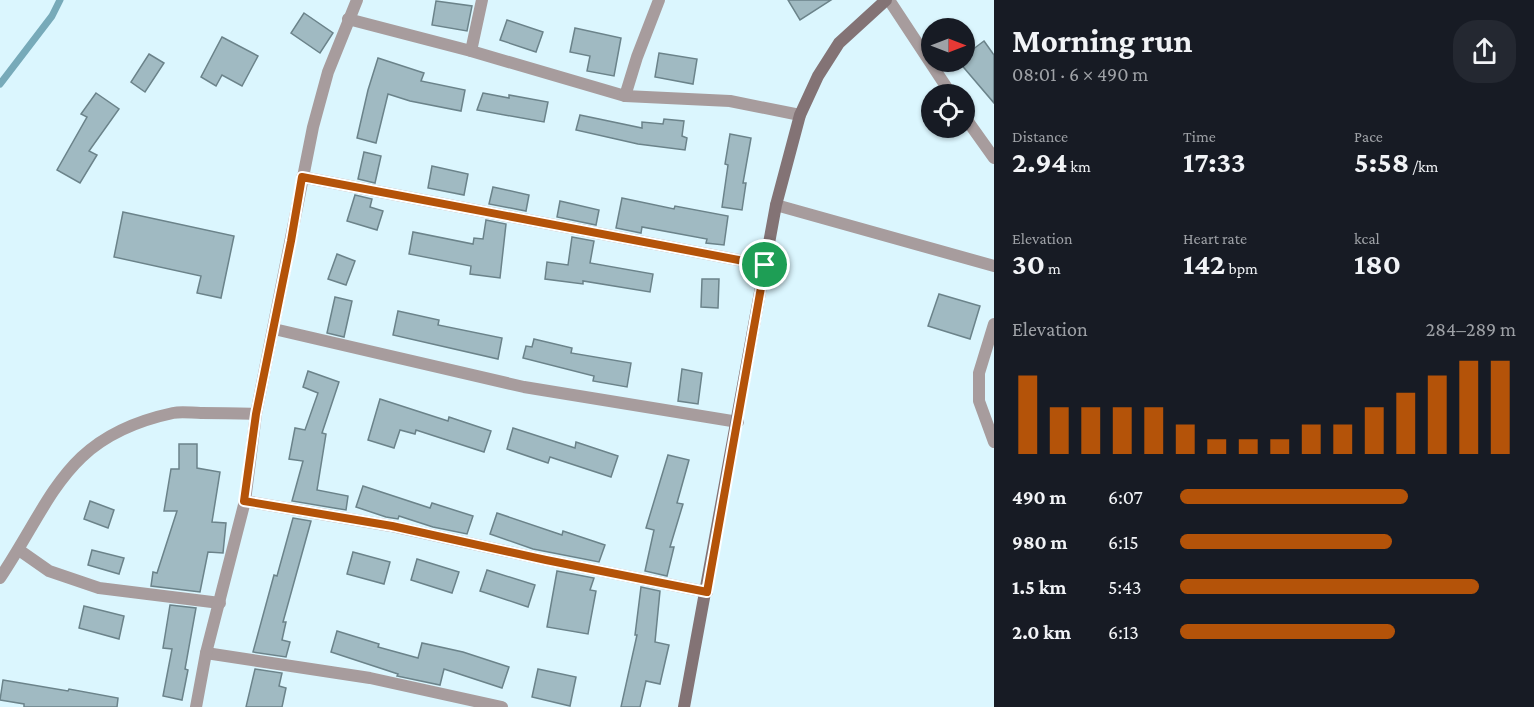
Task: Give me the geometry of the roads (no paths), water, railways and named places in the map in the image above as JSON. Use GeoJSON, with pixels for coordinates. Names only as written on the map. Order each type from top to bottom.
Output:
{"type":"FeatureCollection","features":[{"type":"Feature","properties":{"kind":"main road"},"geometry":{"type":"LineString","coordinates":[[684,707],[707,592],[776,205],[800,115],[818,76],[839,43],[888,0]]}},
{"type":"Feature","properties":{"kind":"street"},"geometry":{"type":"LineString","coordinates":[[196,707],[206,653],[244,501],[256,414],[302,177],[328,72],[357,0]]}},
{"type":"Feature","properties":{"kind":"street"},"geometry":{"type":"LineString","coordinates":[[471,51],[482,0]]}},
{"type":"Feature","properties":{"kind":"street"},"geometry":{"type":"LineString","coordinates":[[625,96],[659,0]]}},
{"type":"Feature","properties":{"kind":"street"},"geometry":{"type":"LineString","coordinates":[[888,0],[944,84]]}},
{"type":"Feature","properties":{"kind":"street"},"geometry":{"type":"LineString","coordinates":[[348,19],[471,51],[625,96],[730,101],[800,115]]}},
{"type":"Feature","properties":{"kind":"street"},"geometry":{"type":"LineString","coordinates":[[975,131],[994,158]]}},
{"type":"Feature","properties":{"kind":"street"},"geometry":{"type":"LineString","coordinates":[[302,177],[765,265]]}},
{"type":"Feature","properties":{"kind":"street"},"geometry":{"type":"LineString","coordinates":[[776,205],[994,266]]}},
{"type":"Feature","properties":{"kind":"street"},"geometry":{"type":"LineString","coordinates":[[994,324],[979,373],[979,400],[994,442]]}},
{"type":"Feature","properties":{"kind":"street"},"geometry":{"type":"LineString","coordinates":[[274,329],[524,387],[738,422]]}},
{"type":"Feature","properties":{"kind":"street"},"geometry":{"type":"LineString","coordinates":[[0,578],[40,509],[63,475],[86,452],[115,432],[175,412],[256,414]]}},
{"type":"Feature","properties":{"kind":"street"},"geometry":{"type":"LineString","coordinates":[[244,501],[392,526],[707,592]]}},
{"type":"Feature","properties":{"kind":"street"},"geometry":{"type":"LineString","coordinates":[[18,550],[50,571],[99,588],[220,603]]}},
{"type":"Feature","properties":{"kind":"street"},"geometry":{"type":"LineString","coordinates":[[206,653],[370,678],[502,707]]}},
{"type":"Feature","properties":{"kind":"waterway"},"geometry":{"type":"LineString","coordinates":[[0,84],[52,16],[60,0]]}}]}
